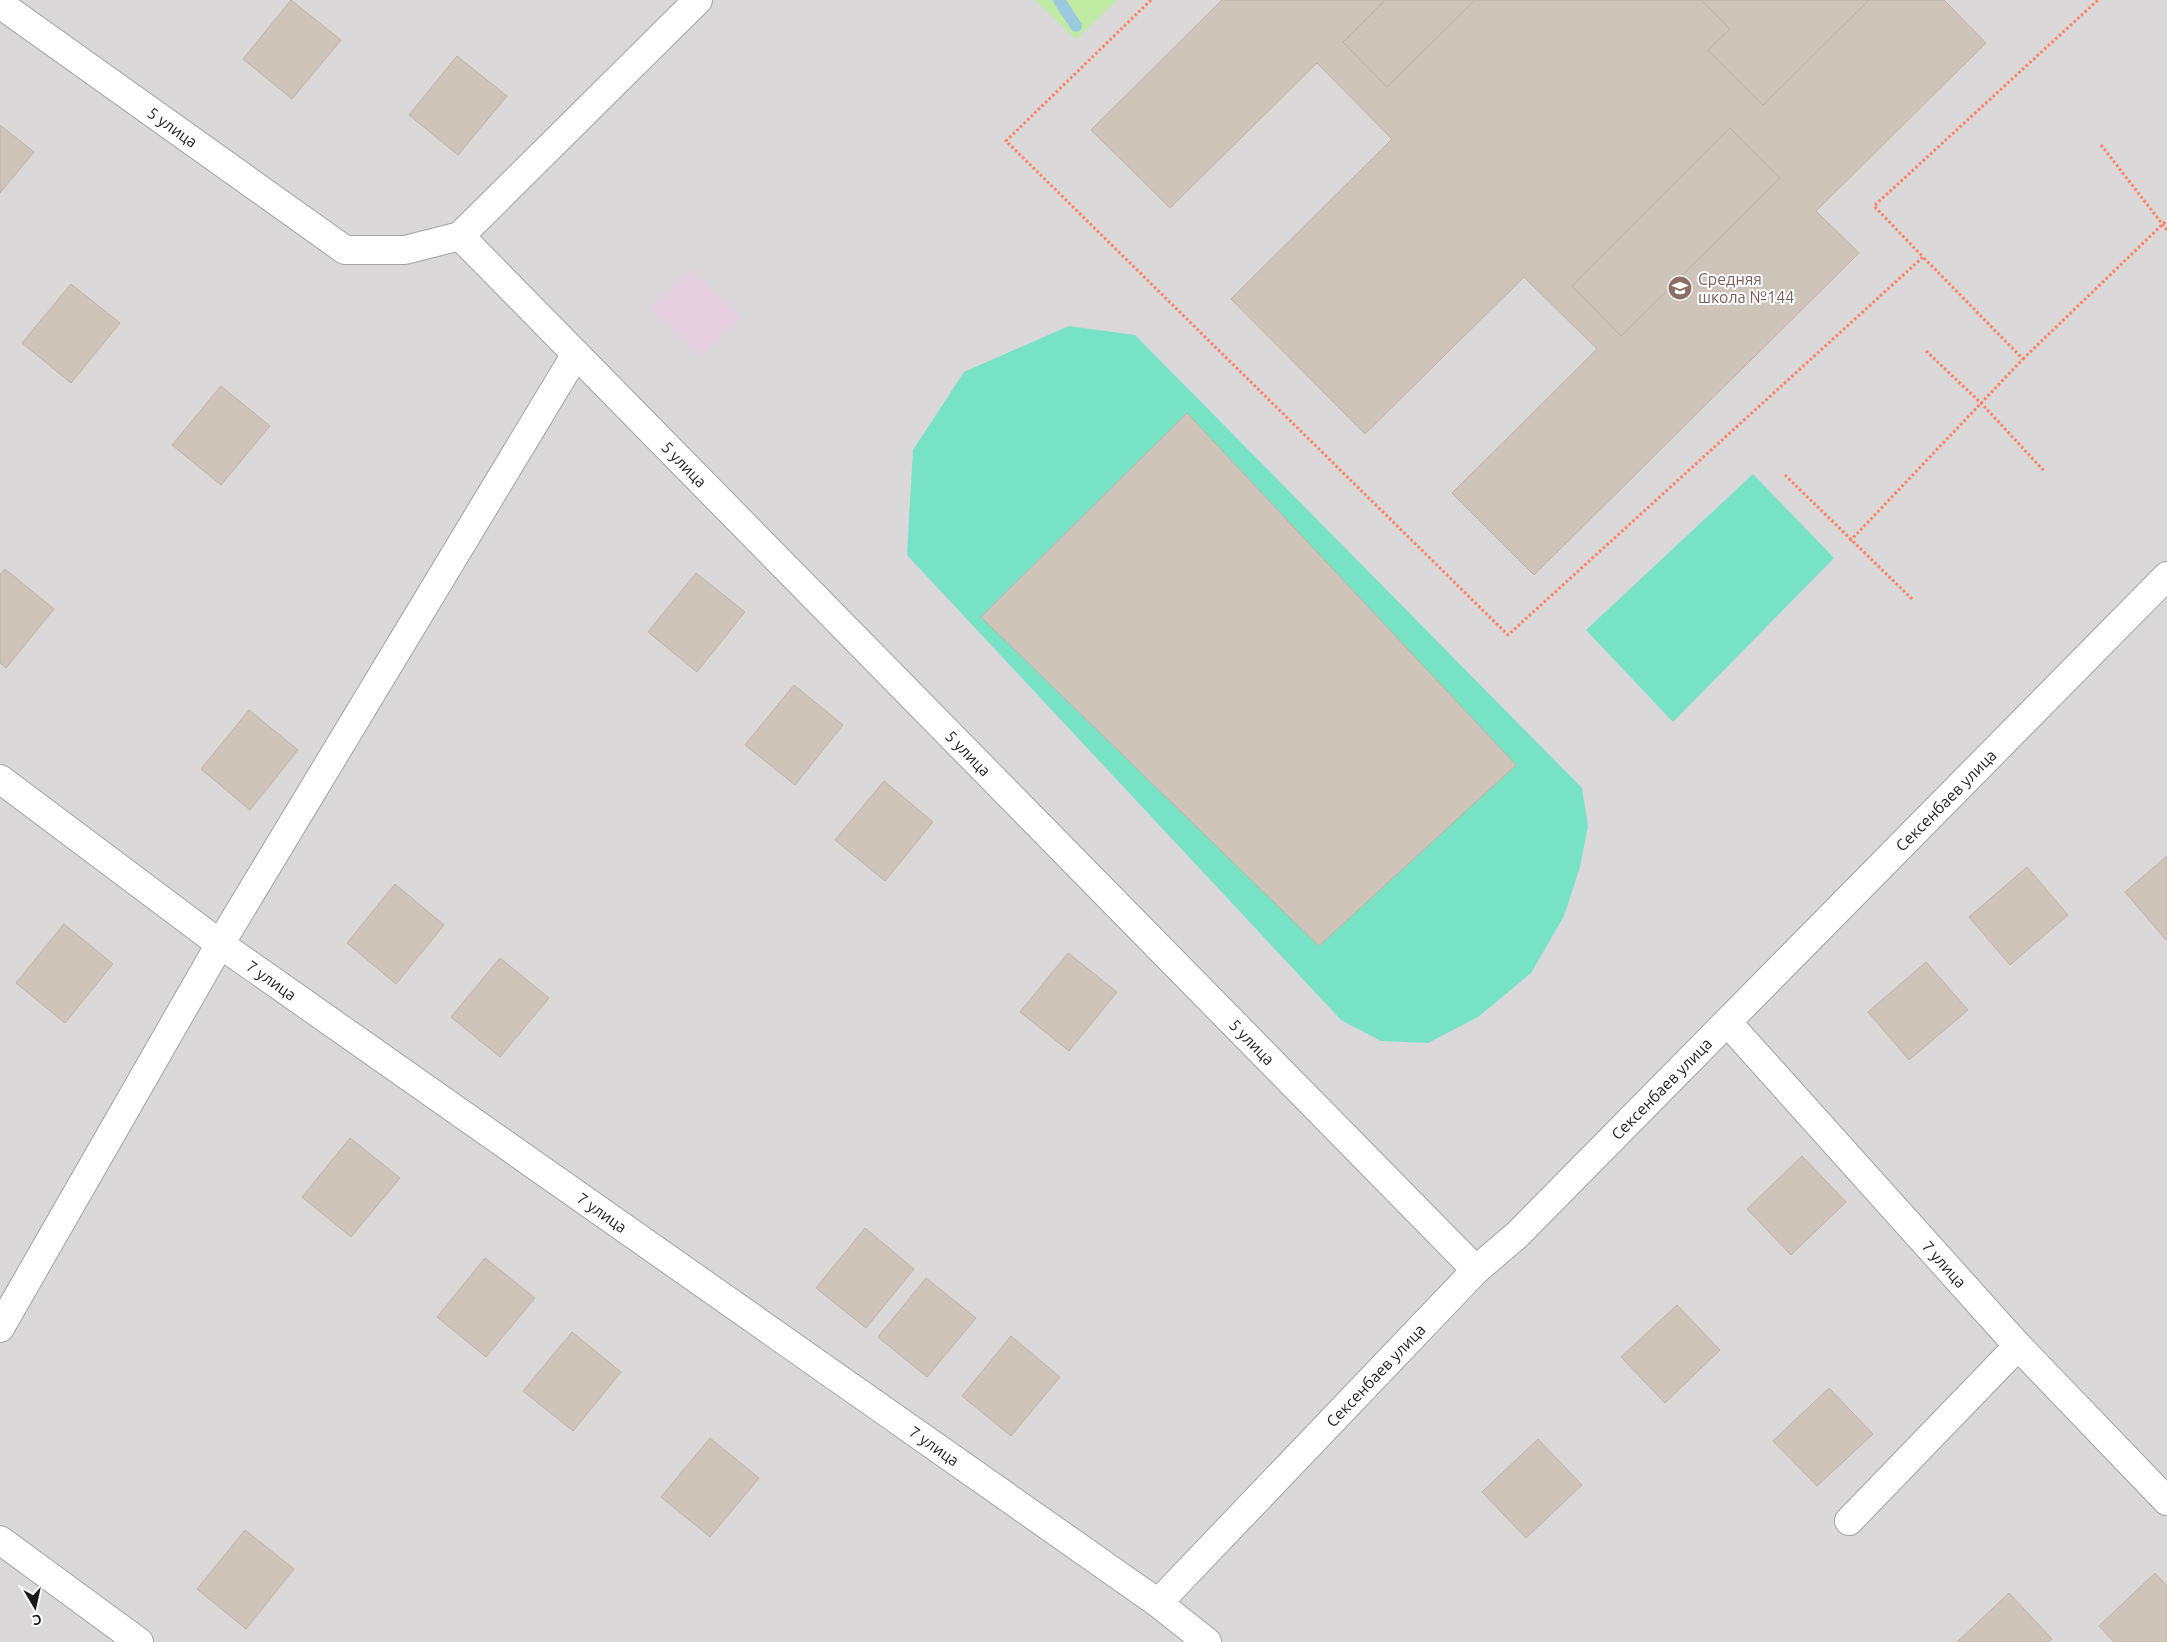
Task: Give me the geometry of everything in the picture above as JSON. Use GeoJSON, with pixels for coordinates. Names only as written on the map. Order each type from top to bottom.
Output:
{"type":"FeatureCollection","features":[{"type":"Feature","properties":{"kind":"street"},"geometry":{"type":"LineString","coordinates":[[460,236],[698,0]]}},
{"type":"Feature","properties":{"kind":"street","name":"5 улица"},"geometry":{"type":"LineString","coordinates":[[0,4],[345,250],[405,250],[460,236],[1476,1270]]}},
{"type":"Feature","properties":{"kind":"street"},"geometry":{"type":"LineString","coordinates":[[0,1328],[220,944],[576,354]]}},
{"type":"Feature","properties":{"kind":"street","name":"Сексенбаев улица"},"geometry":{"type":"LineString","coordinates":[[1158,1603],[1476,1270],[1517,1235],[2167,576]]}},
{"type":"Feature","properties":{"kind":"street","name":"7 улица"},"geometry":{"type":"LineString","coordinates":[[0,780],[220,944],[1158,1603],[1207,1642]]}},
{"type":"Feature","properties":{"kind":"street","name":"7 улица"},"geometry":{"type":"LineString","coordinates":[[1728,1023],[2018,1346],[2167,1501]]}},
{"type":"Feature","properties":{"kind":"street"},"geometry":{"type":"LineString","coordinates":[[1849,1520],[2018,1346]]}},
{"type":"Feature","properties":{"kind":"street"},"geometry":{"type":"LineString","coordinates":[[0,1540],[138,1642]]}},
{"type":"Feature","properties":{"kind":"path"},"geometry":{"type":"LineString","coordinates":[[1151,0],[1006,141],[1508,635],[1923,257]]}},
{"type":"Feature","properties":{"kind":"path"},"geometry":{"type":"LineString","coordinates":[[2023,359],[1874,206],[2098,0]]}},
{"type":"Feature","properties":{"kind":"path"},"geometry":{"type":"LineString","coordinates":[[2101,145],[2167,230]]}},
{"type":"Feature","properties":{"kind":"path"},"geometry":{"type":"LineString","coordinates":[[1850,540],[2023,359],[2167,220]]}},
{"type":"Feature","properties":{"kind":"path"},"geometry":{"type":"LineString","coordinates":[[1926,351],[1981,403],[2045,472]]}},
{"type":"Feature","properties":{"kind":"path"},"geometry":{"type":"LineString","coordinates":[[1785,475],[1913,600]]}},
{"type":"Feature","properties":{"kind":"shaded area"},"geometry":{"type":"Polygon","coordinates":[[[0,0],[2167,0],[2167,1642],[0,1642],[0,0]]]}},
{"type":"Feature","properties":{"kind":"shaded area"},"geometry":{"type":"Polygon","coordinates":[[[690,269],[740,317],[702,357],[651,309],[690,269]]]}},
{"type":"Feature","properties":{"kind":"green space"},"geometry":{"type":"Polygon","coordinates":[[[1035,0],[1117,0],[1076,39],[1035,0]]]}},
{"type":"Feature","properties":{"kind":"green space"},"geometry":{"type":"Polygon","coordinates":[[[1069,326],[1135,335],[1582,788],[1588,826],[1580,867],[1564,916],[1531,973],[1478,1017],[1428,1043],[1381,1041],[1341,1020],[907,555],[913,450],[964,372],[1069,326]]]}},
{"type":"Feature","properties":{"kind":"green space"},"geometry":{"type":"Polygon","coordinates":[[[1753,474],[1834,558],[1673,722],[1586,630],[1753,474]]]}},
{"type":"Feature","properties":{"kind":"building"},"geometry":{"type":"Polygon","coordinates":[[[291,0],[341,40],[292,99],[243,59],[291,0]]]}},
{"type":"Feature","properties":{"kind":"building","name":"Средняя школа №144"},"geometry":{"type":"Polygon","coordinates":[[[1222,0],[1944,0],[1986,43],[1816,211],[1859,253],[1534,575],[1452,493],[1597,349],[1524,277],[1365,434],[1231,299],[1392,139],[1317,63],[1170,208],[1091,130],[1222,0]]]}},
{"type":"Feature","properties":{"kind":"building"},"geometry":{"type":"Polygon","coordinates":[[[1385,0],[1475,0],[1387,87],[1343,42],[1385,0]]]}},
{"type":"Feature","properties":{"kind":"building"},"geometry":{"type":"Polygon","coordinates":[[[1701,0],[1869,0],[1763,105],[1708,50],[1730,29],[1701,0]]]}},
{"type":"Feature","properties":{"kind":"building"},"geometry":{"type":"Polygon","coordinates":[[[457,56],[507,96],[458,155],[409,115],[457,56]]]}},
{"type":"Feature","properties":{"kind":"building"},"geometry":{"type":"Polygon","coordinates":[[[0,125],[34,152],[0,193],[0,125]]]}},
{"type":"Feature","properties":{"kind":"building","name":"Средняя школа №144"},"geometry":{"type":"Polygon","coordinates":[[[1730,128],[1780,178],[1621,336],[1572,286],[1730,128]]]}},
{"type":"Feature","properties":{"kind":"building"},"geometry":{"type":"Polygon","coordinates":[[[71,284],[120,323],[71,383],[22,343],[71,284]]]}},
{"type":"Feature","properties":{"kind":"building"},"geometry":{"type":"Polygon","coordinates":[[[221,386],[270,426],[221,485],[172,445],[221,386]]]}},
{"type":"Feature","properties":{"kind":"building"},"geometry":{"type":"Polygon","coordinates":[[[1187,413],[1516,765],[1319,946],[981,617],[1187,413]]]}},
{"type":"Feature","properties":{"kind":"building"},"geometry":{"type":"Polygon","coordinates":[[[5,569],[54,609],[6,668],[0,663],[0,575],[5,569]]]}},
{"type":"Feature","properties":{"kind":"building"},"geometry":{"type":"Polygon","coordinates":[[[696,573],[745,612],[697,672],[648,632],[696,573]]]}},
{"type":"Feature","properties":{"kind":"building"},"geometry":{"type":"Polygon","coordinates":[[[794,685],[843,725],[795,785],[745,745],[794,685]]]}},
{"type":"Feature","properties":{"kind":"building"},"geometry":{"type":"Polygon","coordinates":[[[249,710],[298,750],[250,810],[201,769],[249,710]]]}},
{"type":"Feature","properties":{"kind":"building"},"geometry":{"type":"Polygon","coordinates":[[[884,781],[933,822],[885,881],[835,840],[884,781]]]}},
{"type":"Feature","properties":{"kind":"building"},"geometry":{"type":"Polygon","coordinates":[[[2167,856],[2167,939],[2166,940],[2125,892],[2167,856]]]}},
{"type":"Feature","properties":{"kind":"building"},"geometry":{"type":"Polygon","coordinates":[[[2027,867],[2068,915],[2010,965],[1969,917],[2027,867]]]}},
{"type":"Feature","properties":{"kind":"building"},"geometry":{"type":"Polygon","coordinates":[[[395,884],[444,925],[396,984],[347,943],[395,884]]]}},
{"type":"Feature","properties":{"kind":"building"},"geometry":{"type":"Polygon","coordinates":[[[64,924],[113,964],[65,1023],[16,983],[64,924]]]}},
{"type":"Feature","properties":{"kind":"building"},"geometry":{"type":"Polygon","coordinates":[[[1068,953],[1117,992],[1069,1051],[1020,1012],[1068,953]]]}},
{"type":"Feature","properties":{"kind":"building"},"geometry":{"type":"Polygon","coordinates":[[[500,958],[549,998],[500,1057],[451,1017],[500,958]]]}},
{"type":"Feature","properties":{"kind":"building"},"geometry":{"type":"Polygon","coordinates":[[[1926,962],[1968,1010],[1909,1060],[1868,1012],[1926,962]]]}},
{"type":"Feature","properties":{"kind":"building"},"geometry":{"type":"Polygon","coordinates":[[[350,1138],[400,1178],[351,1237],[302,1197],[350,1138]]]}},
{"type":"Feature","properties":{"kind":"building"},"geometry":{"type":"Polygon","coordinates":[[[1802,1156],[1846,1202],[1791,1255],[1747,1209],[1802,1156]]]}},
{"type":"Feature","properties":{"kind":"building"},"geometry":{"type":"Polygon","coordinates":[[[865,1228],[914,1269],[866,1328],[816,1288],[865,1228]]]}},
{"type":"Feature","properties":{"kind":"building"},"geometry":{"type":"Polygon","coordinates":[[[485,1258],[535,1298],[486,1357],[437,1317],[485,1258]]]}},
{"type":"Feature","properties":{"kind":"building"},"geometry":{"type":"Polygon","coordinates":[[[926,1278],[976,1318],[927,1377],[878,1337],[926,1278]]]}},
{"type":"Feature","properties":{"kind":"building"},"geometry":{"type":"Polygon","coordinates":[[[1677,1305],[1720,1350],[1665,1403],[1621,1357],[1677,1305]]]}},
{"type":"Feature","properties":{"kind":"building"},"geometry":{"type":"Polygon","coordinates":[[[572,1332],[621,1372],[573,1431],[523,1391],[572,1332]]]}},
{"type":"Feature","properties":{"kind":"building"},"geometry":{"type":"Polygon","coordinates":[[[1011,1336],[1060,1377],[1011,1436],[962,1396],[1011,1336]]]}},
{"type":"Feature","properties":{"kind":"building"},"geometry":{"type":"Polygon","coordinates":[[[1829,1388],[1873,1434],[1817,1486],[1773,1441],[1829,1388]]]}},
{"type":"Feature","properties":{"kind":"building"},"geometry":{"type":"Polygon","coordinates":[[[710,1438],[759,1478],[710,1537],[661,1497],[710,1438]]]}},
{"type":"Feature","properties":{"kind":"building"},"geometry":{"type":"Polygon","coordinates":[[[1538,1439],[1582,1485],[1526,1538],[1482,1492],[1538,1439]]]}},
{"type":"Feature","properties":{"kind":"building"},"geometry":{"type":"Polygon","coordinates":[[[245,1530],[294,1569],[246,1629],[197,1589],[245,1530]]]}},
{"type":"Feature","properties":{"kind":"building"},"geometry":{"type":"Polygon","coordinates":[[[2155,1573],[2167,1586],[2167,1642],[2114,1642],[2099,1626],[2155,1573]]]}},
{"type":"Feature","properties":{"kind":"building"},"geometry":{"type":"Polygon","coordinates":[[[2009,1593],[2052,1639],[2049,1642],[1957,1642],[2009,1593]]]}},
{"type":"Feature","properties":{"kind":"waterway"},"geometry":{"type":"LineString","coordinates":[[1059,0],[1076,26]]}},
{"type":"Feature","properties":{"kind":"place","name":"Средняя школа №144"},"geometry":{"type":"Point","coordinates":[1680,288]}}]}
